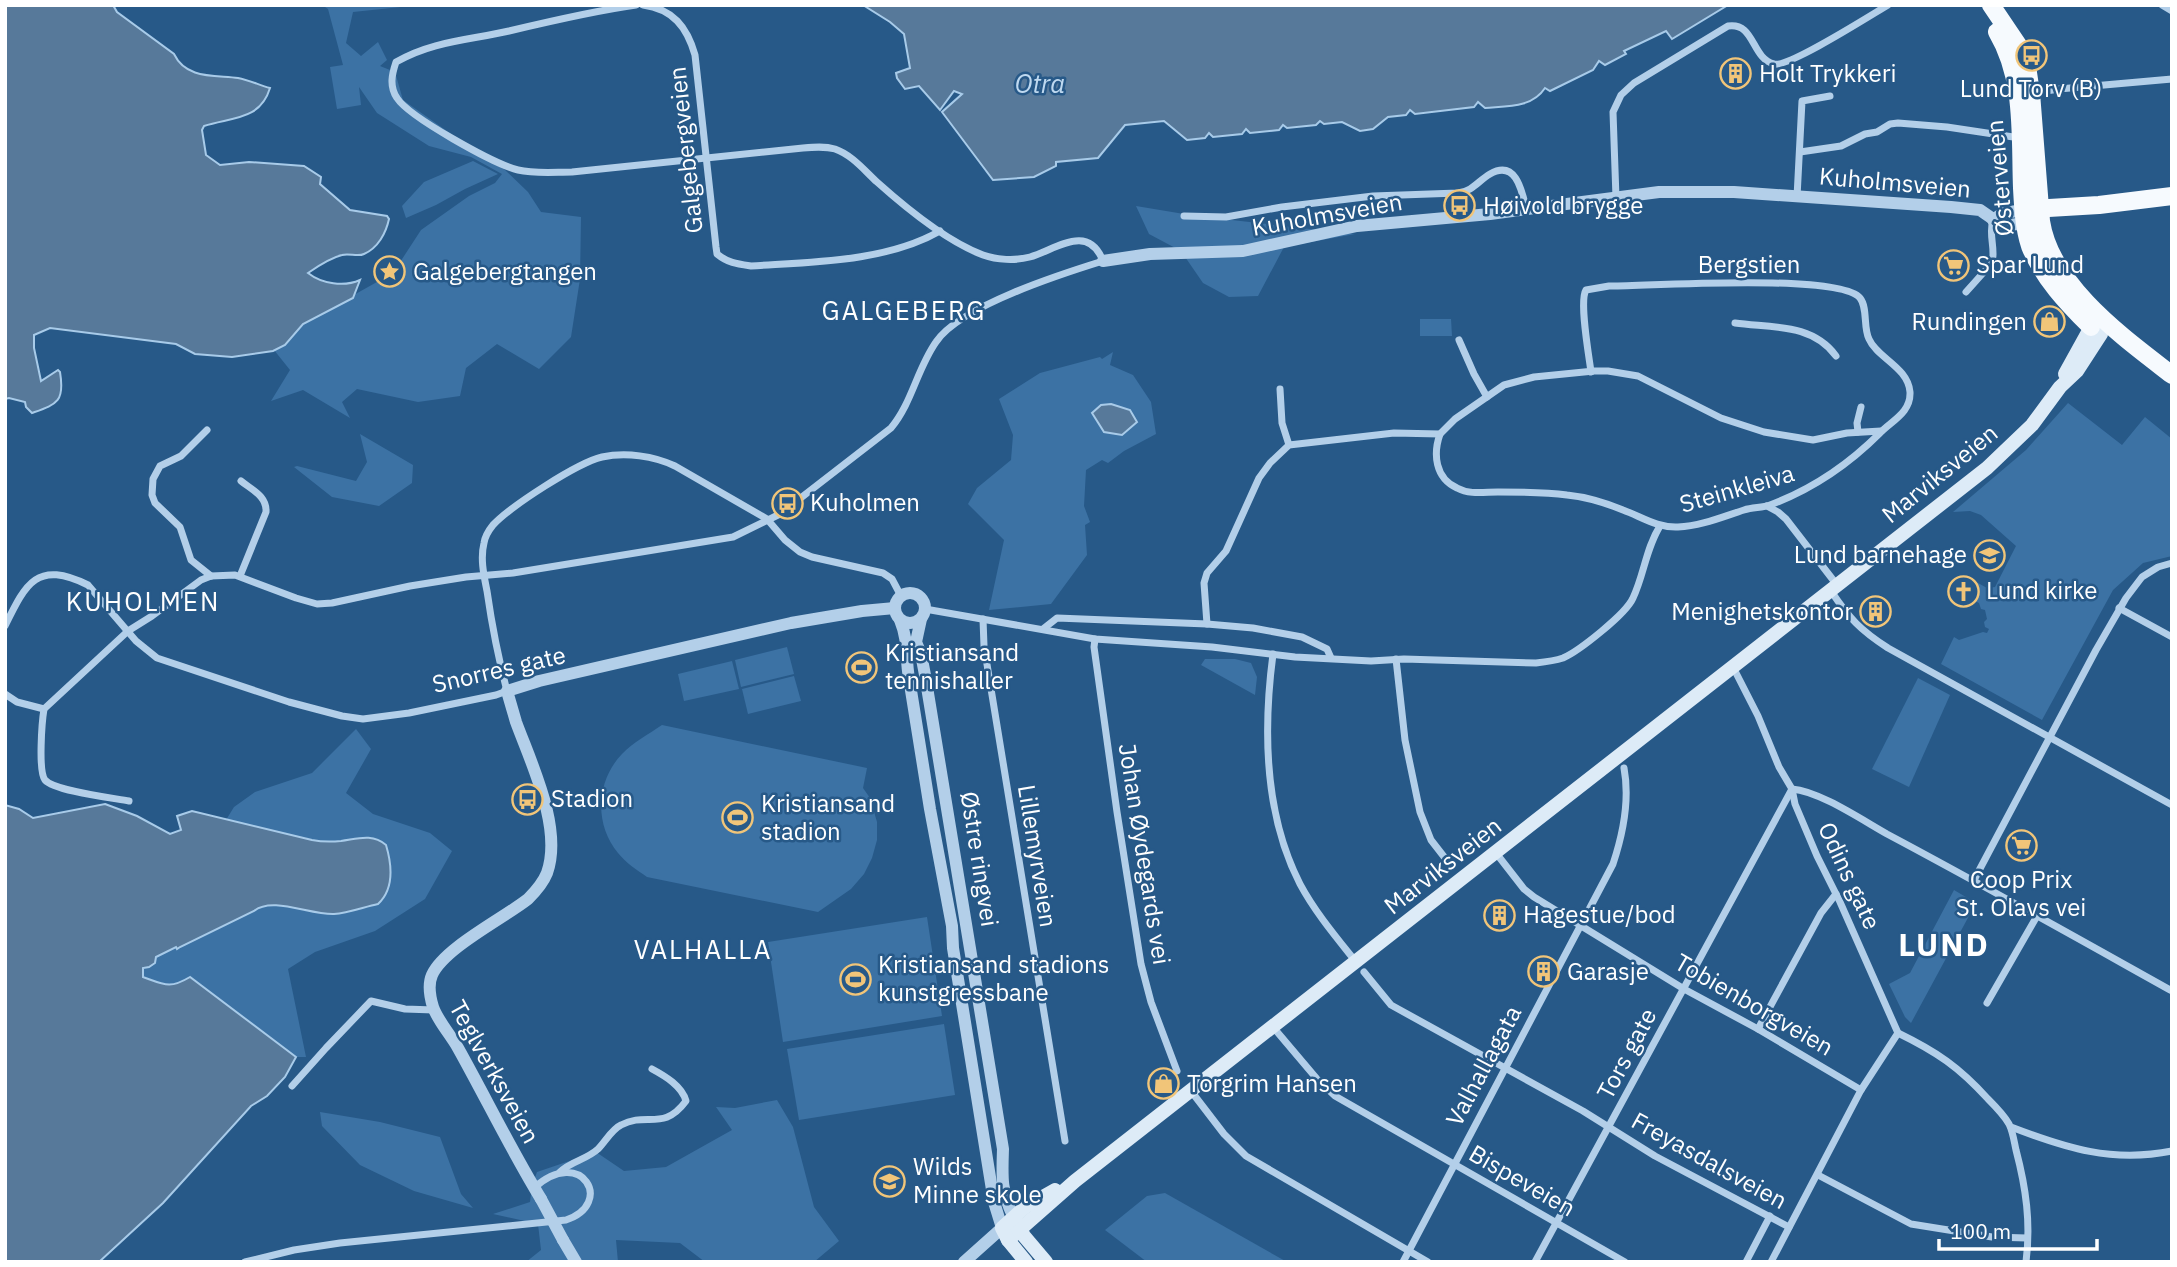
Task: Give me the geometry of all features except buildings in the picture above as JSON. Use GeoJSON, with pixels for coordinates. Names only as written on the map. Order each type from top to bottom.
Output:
{"type":"FeatureCollection","features":[{"type":"Feature","properties":{"kind":"main road","name":"Østerveien"},"geometry":{"type":"LineString","coordinates":[[1980,5],[2006,47],[2025,93],[2020,138],[2032,215]]}},
{"type":"Feature","properties":{"kind":"main road","name":"Østerveien"},"geometry":{"type":"LineString","coordinates":[[1991,5],[2023,54],[2032,215],[2029,243],[2054,287],[2098,327],[2171,375]]}},
{"type":"Feature","properties":{"kind":"main road"},"geometry":{"type":"LineString","coordinates":[[2032,215],[2172,196]]}},
{"type":"Feature","properties":{"kind":"main road","name":"Marviksveien"},"geometry":{"type":"LineString","coordinates":[[1005,1234],[1273,1027],[1360,967],[1496,853],[1987,468],[2032,425],[2098,327]]}},
{"type":"Feature","properties":{"kind":"main road","name":"Østre ringvei"},"geometry":{"type":"LineString","coordinates":[[1017,1223],[1046,1262]]}},
{"type":"Feature","properties":{"kind":"main road","name":"Østre ringvei"},"geometry":{"type":"LineString","coordinates":[[1005,1234],[1026,1262]]}},
{"type":"Feature","properties":{"kind":"street"},"geometry":{"type":"LineString","coordinates":[[636,5],[466,38],[416,51],[396,62],[391,76],[395,96],[401,104],[474,151],[518,170],[572,172],[803,148],[834,149],[854,161],[891,194],[940,231],[971,249],[1005,259],[1029,257],[1074,240],[1098,250],[1103,261]]}},
{"type":"Feature","properties":{"kind":"street","name":"Galgebergveien"},"geometry":{"type":"LineString","coordinates":[[643,5],[665,11],[684,28],[690,38],[695,55],[717,254],[735,264],[751,266],[862,257],[912,243],[940,231]]}},
{"type":"Feature","properties":{"kind":"street"},"geometry":{"type":"LineString","coordinates":[[1616,198],[1612,119],[1621,95],[1634,83],[1723,27],[1735,25],[1746,30],[1761,55],[1771,64],[1785,64],[1888,5]]}},
{"type":"Feature","properties":{"kind":"street"},"geometry":{"type":"LineString","coordinates":[[2162,5],[2172,11]]}},
{"type":"Feature","properties":{"kind":"street"},"geometry":{"type":"LineString","coordinates":[[2025,93],[2172,79]]}},
{"type":"Feature","properties":{"kind":"street"},"geometry":{"type":"LineString","coordinates":[[1797,197],[1802,101],[1830,96]]}},
{"type":"Feature","properties":{"kind":"street"},"geometry":{"type":"LineString","coordinates":[[1800,152],[1841,146],[1865,134],[1898,123],[2020,138]]}},
{"type":"Feature","properties":{"kind":"street"},"geometry":{"type":"LineString","coordinates":[[1184,216],[1226,217],[1373,196],[1458,194],[1471,190],[1489,174],[1500,171],[1511,173],[1518,180],[1526,208]]}},
{"type":"Feature","properties":{"kind":"street","name":"Kuholmsveien"},"geometry":{"type":"LineString","coordinates":[[484,575],[513,573],[733,537],[780,514],[891,428],[900,418],[922,365],[937,340],[957,321],[1026,288],[1103,261],[1150,254],[1243,251],[1357,226],[1438,220],[1659,192],[1695,191],[1967,208],[1980,210],[1993,220],[2003,213],[2032,215]]}},
{"type":"Feature","properties":{"kind":"street"},"geometry":{"type":"LineString","coordinates":[[1966,292],[1992,263],[1993,220]]}},
{"type":"Feature","properties":{"kind":"street","name":"Bergstien"},"geometry":{"type":"LineString","coordinates":[[1591,372],[1582,307],[1583,293],[1586,290],[1609,286],[1762,282],[1809,284],[1849,291],[1862,301],[1870,341],[1906,380],[1910,390],[1902,413]]}},
{"type":"Feature","properties":{"kind":"street"},"geometry":{"type":"LineString","coordinates":[[1735,323],[1809,333],[1836,356]]}},
{"type":"Feature","properties":{"kind":"street"},"geometry":{"type":"LineString","coordinates":[[1460,340],[1487,397]]}},
{"type":"Feature","properties":{"kind":"street"},"geometry":{"type":"LineString","coordinates":[[1207,624],[1204,583],[1207,573],[1226,551],[1259,478],[1289,444],[1394,433],[1440,434],[1455,419],[1517,380],[1608,371],[1638,376],[1721,418],[1764,432],[1813,440],[1881,431]]}},
{"type":"Feature","properties":{"kind":"street"},"geometry":{"type":"LineString","coordinates":[[1280,389],[1282,423],[1289,444]]}},
{"type":"Feature","properties":{"kind":"street"},"geometry":{"type":"LineString","coordinates":[[1858,432],[1861,407]]}},
{"type":"Feature","properties":{"kind":"street","name":"Steinkleiva"},"geometry":{"type":"LineString","coordinates":[[1440,434],[1436,445],[1437,466],[1441,475],[1456,488],[1477,493],[1566,494],[1614,506],[1660,526],[1693,526],[1750,508],[1767,506],[1813,487],[1877,437],[1902,413]]}},
{"type":"Feature","properties":{"kind":"street"},"geometry":{"type":"LineString","coordinates":[[207,429],[181,456],[160,466],[153,479],[152,495],[155,503],[180,527],[191,560],[211,576]]}},
{"type":"Feature","properties":{"kind":"street"},"geometry":{"type":"LineString","coordinates":[[129,801],[60,787],[45,780],[41,740],[44,709],[128,631],[201,580],[222,574],[240,576],[281,594],[317,604],[484,575],[485,537],[495,523],[544,486],[600,457],[634,456],[661,460],[723,492],[767,519],[785,540],[800,552],[883,573],[892,579],[901,596]]}},
{"type":"Feature","properties":{"kind":"street"},"geometry":{"type":"LineString","coordinates":[[240,576],[266,505],[264,499],[241,481]]}},
{"type":"Feature","properties":{"kind":"street"},"geometry":{"type":"LineString","coordinates":[[1767,506],[1786,519],[1852,621],[1866,633],[2172,805]]}},
{"type":"Feature","properties":{"kind":"street"},"geometry":{"type":"LineString","coordinates":[[923,614],[983,619],[1095,639],[1273,654],[1371,661],[1551,662],[1566,657],[1632,601],[1660,526]]}},
{"type":"Feature","properties":{"kind":"street"},"geometry":{"type":"LineString","coordinates":[[1974,880],[2119,608],[2134,586],[2151,570],[2172,563]]}},
{"type":"Feature","properties":{"kind":"street"},"geometry":{"type":"LineString","coordinates":[[5,626],[33,580],[42,575],[51,575],[88,585],[128,631]]}},
{"type":"Feature","properties":{"kind":"street","name":"Teglverksveien"},"geometry":{"type":"LineString","coordinates":[[484,575],[494,641],[507,691],[540,783],[550,833],[550,861],[542,883],[528,899],[442,961],[430,978],[430,993],[434,1010],[459,1050],[576,1262]]}},
{"type":"Feature","properties":{"kind":"street"},"geometry":{"type":"LineString","coordinates":[[912,593],[917,595],[925,603],[923,614],[912,624],[897,614],[898,599],[912,593]]}},
{"type":"Feature","properties":{"kind":"street"},"geometry":{"type":"LineString","coordinates":[[2119,608],[2172,637]]}},
{"type":"Feature","properties":{"kind":"street","name":"Snorres gate"},"geometry":{"type":"LineString","coordinates":[[128,631],[157,658],[289,702],[342,716],[373,718],[478,699],[539,681],[791,623],[862,611],[897,614]]}},
{"type":"Feature","properties":{"kind":"street","name":"Østre ringvei"},"geometry":{"type":"LineString","coordinates":[[897,614],[908,645],[906,664],[952,926],[953,948],[994,1202],[1005,1234]]}},
{"type":"Feature","properties":{"kind":"street","name":"Østre ringvei"},"geometry":{"type":"LineString","coordinates":[[923,614],[916,642],[926,675],[1003,1149],[1002,1188],[1017,1223]]}},
{"type":"Feature","properties":{"kind":"street"},"geometry":{"type":"LineString","coordinates":[[1044,629],[1056,618],[1253,628],[1302,637],[1327,649],[1331,658]]}},
{"type":"Feature","properties":{"kind":"street","name":"Lillemyrveien"},"geometry":{"type":"LineString","coordinates":[[983,619],[987,671],[1065,1141]]}},
{"type":"Feature","properties":{"kind":"street","name":"Johan Øydegards vei"},"geometry":{"type":"LineString","coordinates":[[1095,639],[1107,748],[1141,964],[1150,1002],[1177,1071]]}},
{"type":"Feature","properties":{"kind":"street","name":"Freyasdalsveien"},"geometry":{"type":"LineString","coordinates":[[1273,654],[1267,730],[1269,773],[1280,834],[1293,869],[1310,900],[1391,1005],[1655,1156],[1789,1227]]}},
{"type":"Feature","properties":{"kind":"street"},"geometry":{"type":"LineString","coordinates":[[1396,660],[1405,740],[1420,812],[1431,839],[1452,867]]}},
{"type":"Feature","properties":{"kind":"street","name":"Odins gate"},"geometry":{"type":"LineString","coordinates":[[1733,666],[1779,767],[1792,789],[1795,804],[1898,1033]]}},
{"type":"Feature","properties":{"kind":"street"},"geometry":{"type":"LineString","coordinates":[[5,694],[17,702],[44,709]]}},
{"type":"Feature","properties":{"kind":"street","name":"Valhallagata"},"geometry":{"type":"LineString","coordinates":[[1403,1262],[1613,864],[1625,812],[1627,789],[1624,768]]}},
{"type":"Feature","properties":{"kind":"street"},"geometry":{"type":"LineString","coordinates":[[1792,789],[1804,790],[1821,798],[2172,991]]}},
{"type":"Feature","properties":{"kind":"street","name":"Tors gate"},"geometry":{"type":"LineString","coordinates":[[1535,1262],[1792,789]]}},
{"type":"Feature","properties":{"kind":"street","name":"Tobienborgveien"},"geometry":{"type":"LineString","coordinates":[[1496,853],[1524,889],[1684,989],[1861,1090]]}},
{"type":"Feature","properties":{"kind":"street"},"geometry":{"type":"LineString","coordinates":[[1758,1029],[1816,922],[1836,894]]}},
{"type":"Feature","properties":{"kind":"street"},"geometry":{"type":"LineString","coordinates":[[1987,1003],[2037,916]]}},
{"type":"Feature","properties":{"kind":"street"},"geometry":{"type":"LineString","coordinates":[[292,1086],[372,1001],[405,1009],[434,1010]]}},
{"type":"Feature","properties":{"kind":"street","name":"Bispeveien"},"geometry":{"type":"LineString","coordinates":[[1273,1027],[1326,1090],[1625,1262]]}},
{"type":"Feature","properties":{"kind":"street"},"geometry":{"type":"LineString","coordinates":[[1771,1262],[1861,1090],[1898,1033],[1930,1048],[1959,1069],[2005,1117],[2011,1127],[2022,1167],[2029,1212],[2026,1262]]}},
{"type":"Feature","properties":{"kind":"street"},"geometry":{"type":"LineString","coordinates":[[537,1194],[550,1176],[586,1158],[620,1125],[673,1115],[686,1101],[675,1084],[652,1069]]}},
{"type":"Feature","properties":{"kind":"street"},"geometry":{"type":"LineString","coordinates":[[1191,1091],[1224,1135],[1246,1156],[1428,1262]]}},
{"type":"Feature","properties":{"kind":"street"},"geometry":{"type":"LineString","coordinates":[[2011,1127],[2088,1152],[2128,1156],[2172,1151]]}},
{"type":"Feature","properties":{"kind":"street"},"geometry":{"type":"LineString","coordinates":[[245,1262],[294,1250],[340,1243],[566,1220],[585,1210],[590,1191],[587,1182],[579,1175],[561,1172]]}},
{"type":"Feature","properties":{"kind":"street"},"geometry":{"type":"LineString","coordinates":[[1818,1175],[1911,1224],[1992,1237],[2027,1238]]}},
{"type":"Feature","properties":{"kind":"street"},"geometry":{"type":"LineString","coordinates":[[1746,1262],[1770,1216]]}},
{"type":"Feature","properties":{"kind":"street","name":"Marviksveien"},"geometry":{"type":"LineString","coordinates":[[964,1262],[1005,1234]]}},
{"type":"Feature","properties":{"kind":"shaded area"},"geometry":{"type":"Polygon","coordinates":[[[322,5],[420,5],[353,12],[346,43],[361,56],[378,42],[387,60],[380,66],[395,72],[403,100],[505,170],[528,192],[541,212],[581,217],[580,279],[571,337],[539,369],[497,344],[466,368],[460,396],[418,402],[357,389],[342,402],[350,418],[303,390],[271,401],[290,370],[274,350],[285,345],[302,324],[393,273],[421,230],[469,196],[495,183],[502,174],[471,157],[429,146],[377,113],[359,87],[361,105],[337,109],[330,67],[343,65],[328,9],[322,5]]]}},
{"type":"Feature","properties":{"kind":"shaded area"},"geometry":{"type":"Polygon","coordinates":[[[473,161],[498,174],[406,218],[402,206],[424,182],[473,161]]]}},
{"type":"Feature","properties":{"kind":"shaded area"},"geometry":{"type":"Polygon","coordinates":[[[1136,206],[1196,216],[1355,234],[1284,247],[1258,296],[1229,297],[1203,283],[1181,251],[1149,234],[1136,206]]]}},
{"type":"Feature","properties":{"kind":"shaded area"},"geometry":{"type":"Polygon","coordinates":[[[1420,319],[1451,319],[1452,336],[1420,336],[1420,319]]]}},
{"type":"Feature","properties":{"kind":"shaded area"},"geometry":{"type":"Polygon","coordinates":[[[1113,352],[1110,365],[1133,375],[1151,402],[1156,434],[1108,463],[1102,460],[1086,470],[1084,506],[1090,522],[1085,525],[1087,555],[1051,604],[989,610],[1004,540],[968,504],[977,488],[1011,460],[1013,435],[999,399],[1040,373],[1100,357],[1102,359],[1113,352]]]}},
{"type":"Feature","properties":{"kind":"shaded area"},"geometry":{"type":"Polygon","coordinates":[[[2068,403],[2122,445],[2145,417],[2172,439],[2172,556],[2143,563],[2113,590],[2042,720],[1941,664],[1954,637],[1959,640],[1987,633],[1989,629],[1985,627],[1985,610],[1975,601],[1979,592],[1975,589],[1978,583],[1987,588],[1995,587],[2016,546],[1981,515],[1970,511],[1953,512],[2026,450],[2068,403]]]}},
{"type":"Feature","properties":{"kind":"shaded area"},"geometry":{"type":"Polygon","coordinates":[[[360,434],[413,465],[412,483],[379,506],[332,497],[294,467],[356,481],[367,462],[360,434]]]}},
{"type":"Feature","properties":{"kind":"shaded area"},"geometry":{"type":"Polygon","coordinates":[[[787,647],[794,674],[741,687],[735,660],[787,647]]]}},
{"type":"Feature","properties":{"kind":"shaded area"},"geometry":{"type":"Polygon","coordinates":[[[1205,659],[1235,659],[1251,663],[1257,677],[1255,695],[1201,665],[1205,659]]]}},
{"type":"Feature","properties":{"kind":"shaded area"},"geometry":{"type":"Polygon","coordinates":[[[732,661],[739,689],[684,701],[678,674],[732,661]]]}},
{"type":"Feature","properties":{"kind":"shaded area"},"geometry":{"type":"Polygon","coordinates":[[[794,676],[801,701],[748,714],[742,689],[794,676]]]}},
{"type":"Feature","properties":{"kind":"shaded area"},"geometry":{"type":"Polygon","coordinates":[[[1918,678],[1950,695],[1909,787],[1872,769],[1918,678]]]}},
{"type":"Feature","properties":{"kind":"shaded area"},"geometry":{"type":"Polygon","coordinates":[[[662,725],[867,768],[863,788],[870,798],[877,822],[877,840],[864,874],[851,889],[818,912],[647,877],[636,869],[624,860],[610,842],[602,816],[603,790],[613,765],[622,754],[662,725]]]}},
{"type":"Feature","properties":{"kind":"shaded area"},"geometry":{"type":"Polygon","coordinates":[[[356,729],[371,749],[346,793],[373,814],[430,833],[452,851],[425,899],[375,931],[315,952],[288,969],[306,1057],[295,1057],[176,985],[169,986],[143,977],[143,968],[155,963],[156,957],[262,907],[271,905],[334,914],[381,901],[355,838],[340,841],[307,840],[226,820],[234,807],[255,792],[312,773],[356,729]]]}},
{"type":"Feature","properties":{"kind":"shaded area"},"geometry":{"type":"Polygon","coordinates":[[[1954,890],[1976,903],[1911,1023],[1905,1017],[1889,984],[1910,973],[1954,890]]]}},
{"type":"Feature","properties":{"kind":"shaded area","name":"Kristiansand stadions kunstgressbane"},"geometry":{"type":"Polygon","coordinates":[[[927,917],[942,1016],[783,1042],[768,942],[927,917]]]}},
{"type":"Feature","properties":{"kind":"shaded area"},"geometry":{"type":"Polygon","coordinates":[[[944,1024],[955,1095],[799,1120],[787,1049],[944,1024]]]}},
{"type":"Feature","properties":{"kind":"shaded area"},"geometry":{"type":"Polygon","coordinates":[[[777,1100],[793,1127],[814,1207],[839,1241],[814,1262],[705,1262],[680,1243],[616,1240],[618,1262],[526,1262],[541,1250],[538,1224],[493,1214],[530,1202],[537,1172],[596,1152],[624,1171],[666,1167],[732,1130],[716,1107],[735,1108],[777,1100]]]}},
{"type":"Feature","properties":{"kind":"shaded area"},"geometry":{"type":"Polygon","coordinates":[[[320,1112],[380,1122],[440,1137],[461,1194],[473,1208],[414,1191],[360,1165],[322,1126],[320,1112]]]}},
{"type":"Feature","properties":{"kind":"shaded area"},"geometry":{"type":"Polygon","coordinates":[[[1165,1193],[1287,1262],[1147,1262],[1105,1230],[1147,1196],[1165,1193]]]}},
{"type":"Feature","properties":{"kind":"water"},"geometry":{"type":"Polygon","coordinates":[[[5,5],[113,5],[117,12],[174,54],[179,62],[193,72],[238,78],[270,88],[259,107],[252,112],[204,126],[202,130],[206,155],[220,165],[249,162],[304,166],[321,177],[320,184],[350,210],[387,216],[389,219],[383,235],[369,251],[362,255],[338,256],[308,273],[333,283],[360,280],[353,298],[303,324],[285,345],[273,351],[232,357],[195,354],[176,344],[50,328],[34,335],[34,348],[41,381],[58,370],[60,372],[60,396],[53,404],[32,413],[25,402],[5,399],[5,5]]]}},
{"type":"Feature","properties":{"kind":"water","name":"Otra"},"geometry":{"type":"Polygon","coordinates":[[[863,5],[1728,5],[1672,39],[1666,31],[1624,51],[1626,54],[1605,65],[1599,61],[1593,70],[1550,91],[1545,88],[1540,95],[1518,105],[1485,108],[1478,102],[1474,107],[1415,114],[1410,110],[1406,115],[1388,117],[1373,129],[1360,131],[1342,122],[1324,124],[1320,121],[1316,125],[1287,128],[1283,125],[1279,130],[1250,133],[1246,129],[1242,134],[1213,137],[1209,133],[1205,138],[1187,140],[1164,121],[1125,125],[1098,158],[1056,162],[1056,166],[1034,177],[993,180],[942,112],[962,94],[954,91],[940,110],[919,86],[905,89],[896,73],[910,68],[904,34],[863,5]]]}},
{"type":"Feature","properties":{"kind":"water"},"geometry":{"type":"Polygon","coordinates":[[[1111,404],[1130,410],[1137,422],[1122,435],[1104,432],[1092,413],[1101,405],[1111,404]]]}},
{"type":"Feature","properties":{"kind":"water"},"geometry":{"type":"Polygon","coordinates":[[[105,804],[137,816],[170,834],[181,830],[177,816],[192,811],[316,841],[375,839],[386,845],[390,861],[389,884],[378,904],[334,914],[271,905],[262,907],[156,957],[155,963],[143,968],[143,977],[162,984],[177,983],[190,977],[296,1057],[285,1077],[267,1096],[251,1106],[163,1203],[99,1262],[5,1262],[5,805],[19,809],[33,818],[105,804]]]}},
{"type":"Feature","properties":{"kind":"place","name":"Lund Torv (B)"},"geometry":{"type":"Point","coordinates":[2031,55]}},
{"type":"Feature","properties":{"kind":"place","name":"Holt Trykkeri"},"geometry":{"type":"Point","coordinates":[1736,74]}},
{"type":"Feature","properties":{"kind":"place","name":"Høivold brygge"},"geometry":{"type":"Point","coordinates":[1460,206]}},
{"type":"Feature","properties":{"kind":"place","name":"Spar Lund"},"geometry":{"type":"Point","coordinates":[1953,265]}},
{"type":"Feature","properties":{"kind":"place","name":"Galgebergtangen"},"geometry":{"type":"Point","coordinates":[390,272]}},
{"type":"Feature","properties":{"kind":"place","name":"Rundingen"},"geometry":{"type":"Point","coordinates":[2050,322]}},
{"type":"Feature","properties":{"kind":"place","name":"Kuholmen"},"geometry":{"type":"Point","coordinates":[787,503]}},
{"type":"Feature","properties":{"kind":"place","name":"Lund barnehage"},"geometry":{"type":"Point","coordinates":[1990,555]}},
{"type":"Feature","properties":{"kind":"place","name":"Lund kirke"},"geometry":{"type":"Point","coordinates":[1963,591]}},
{"type":"Feature","properties":{"kind":"place","name":"Menighetskontor"},"geometry":{"type":"Point","coordinates":[1876,612]}},
{"type":"Feature","properties":{"kind":"place","name":"Kristiansand tennishaller"},"geometry":{"type":"Point","coordinates":[862,667]}},
{"type":"Feature","properties":{"kind":"place","name":"Stadion"},"geometry":{"type":"Point","coordinates":[528,799]}},
{"type":"Feature","properties":{"kind":"place","name":"Kristiansand stadion"},"geometry":{"type":"Point","coordinates":[738,818]}},
{"type":"Feature","properties":{"kind":"place","name":"Coop Prix St. Olavs vei"},"geometry":{"type":"Point","coordinates":[2021,846]}},
{"type":"Feature","properties":{"kind":"place","name":"Hagestue/bod"},"geometry":{"type":"Point","coordinates":[1500,915]}},
{"type":"Feature","properties":{"kind":"place","name":"Garasje"},"geometry":{"type":"Point","coordinates":[1544,972]}},
{"type":"Feature","properties":{"kind":"place","name":"Kristiansand stadions kunstgressbane"},"geometry":{"type":"Point","coordinates":[855,979]}},
{"type":"Feature","properties":{"kind":"place","name":"Torgrim Hansen"},"geometry":{"type":"Point","coordinates":[1164,1084]}},
{"type":"Feature","properties":{"kind":"place","name":"Wilds Minne skole"},"geometry":{"type":"Point","coordinates":[890,1181]}},
{"type":"Feature","properties":{"kind":"district","name":"GALGEBERG"},"geometry":{"type":"Point","coordinates":[904,311]}},
{"type":"Feature","properties":{"kind":"district","name":"KUHOLMEN"},"geometry":{"type":"Point","coordinates":[143,602]}},
{"type":"Feature","properties":{"kind":"district","name":"LUND"},"geometry":{"type":"Point","coordinates":[1944,945]}},
{"type":"Feature","properties":{"kind":"district","name":"VALHALLA"},"geometry":{"type":"Point","coordinates":[703,950]}}]}
